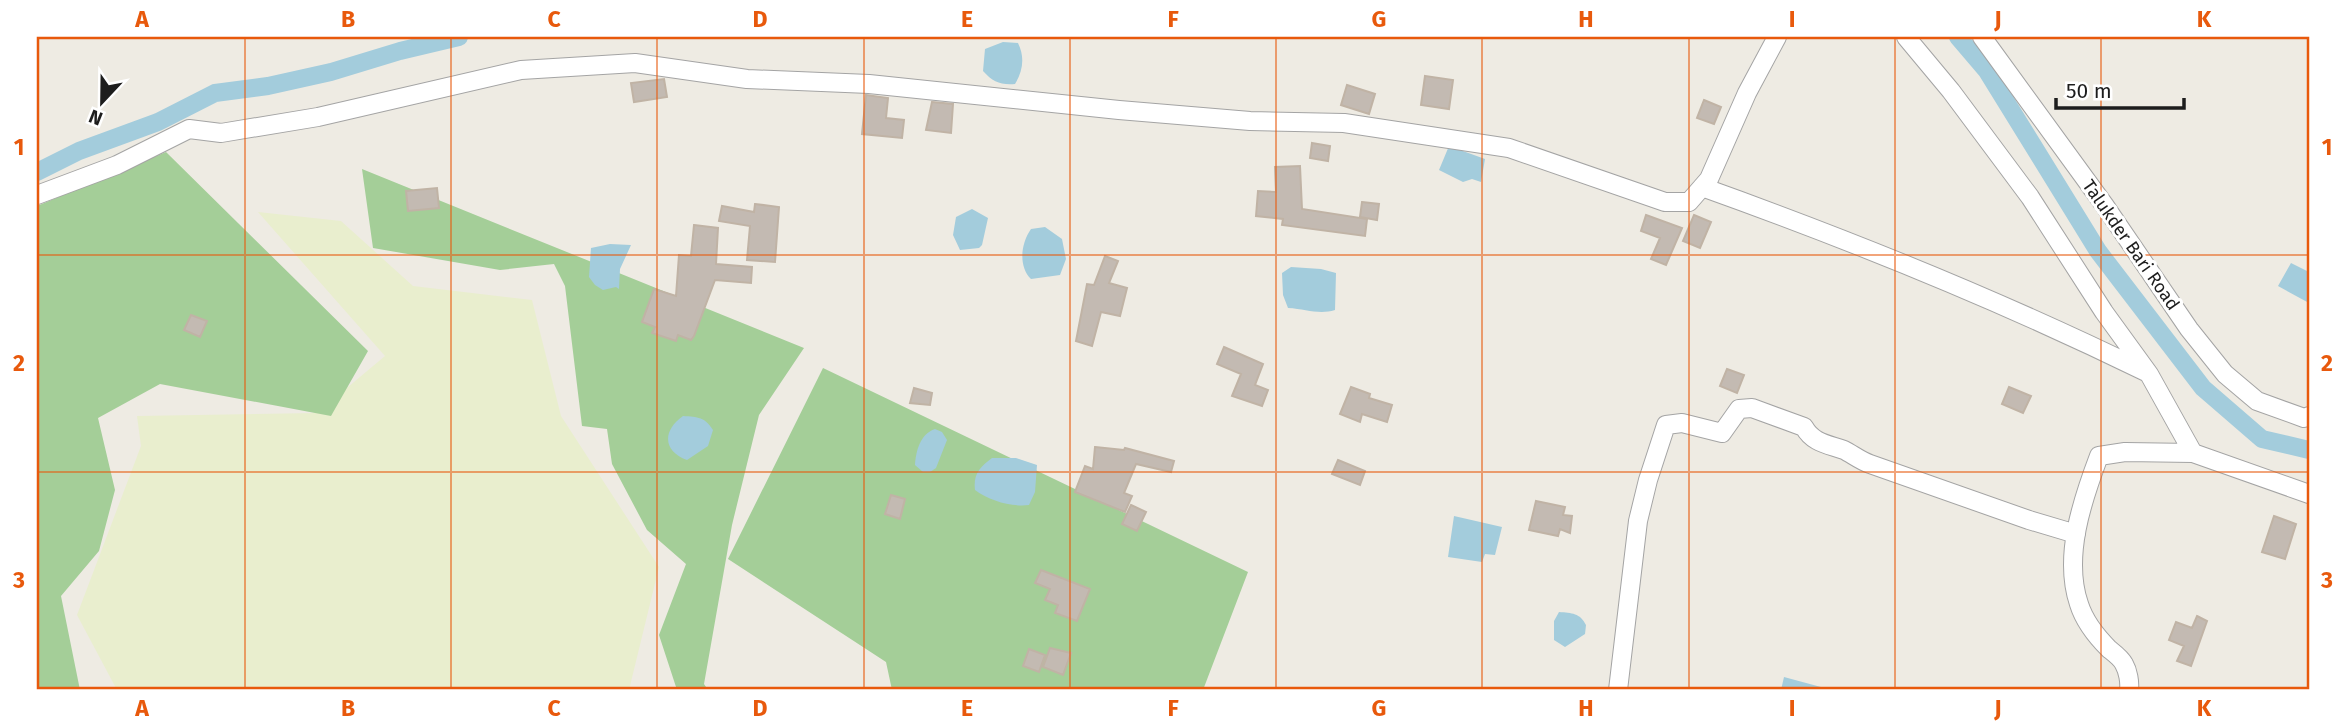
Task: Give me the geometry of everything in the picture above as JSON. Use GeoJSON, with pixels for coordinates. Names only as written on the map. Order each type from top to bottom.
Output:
{"type":"FeatureCollection","features":[{"type":"Feature","properties":{"kind":"street"},"geometry":{"type":"LineString","coordinates":[[37,195],[117,165],[189,129],[221,133],[318,117],[521,70],[635,63],[747,79],[869,84],[1250,121],[1344,123],[1509,148],[1665,202],[1689,202],[1709,179],[1747,93],[1777,37]]}},
{"type":"Feature","properties":{"kind":"street"},"geometry":{"type":"LineString","coordinates":[[1906,37],[1951,91],[2029,197],[2104,312],[2149,374],[2193,453]]}},
{"type":"Feature","properties":{"kind":"street","name":"Talukder Bari Road"},"geometry":{"type":"LineString","coordinates":[[1982,37],[2105,206],[2189,329],[2225,374],[2257,401],[2304,418],[2309,416]]}},
{"type":"Feature","properties":{"kind":"street"},"geometry":{"type":"LineString","coordinates":[[1702,187],[1934,275],[2067,333],[2149,374]]}},
{"type":"Feature","properties":{"kind":"street"},"geometry":{"type":"LineString","coordinates":[[1618,690],[1638,521],[1666,425],[1682,423],[1722,432],[1739,409],[1752,408],[1804,426],[1808,435],[1819,442],[1846,451],[1870,464],[2076,534]]}},
{"type":"Feature","properties":{"kind":"street"},"geometry":{"type":"LineString","coordinates":[[2129,690],[2130,682],[2124,664],[2098,638],[2079,606],[2073,576],[2076,534],[2099,456],[2125,452],[2193,453],[2309,494]]}},
{"type":"Feature","properties":{"kind":"green space"},"geometry":{"type":"Polygon","coordinates":[[[166,152],[368,351],[331,416],[160,384],[98,418],[115,490],[99,551],[61,596],[80,690],[37,690],[37,206],[166,152]]]}},
{"type":"Feature","properties":{"kind":"green space"},"geometry":{"type":"Polygon","coordinates":[[[362,169],[804,348],[759,415],[732,525],[704,684],[708,690],[677,690],[659,635],[686,564],[647,530],[612,464],[607,429],[582,426],[565,286],[554,264],[500,270],[373,248],[362,169]]]}},
{"type":"Feature","properties":{"kind":"green space"},"geometry":{"type":"Polygon","coordinates":[[[258,212],[341,221],[413,286],[532,300],[561,416],[659,567],[629,690],[117,690],[77,615],[141,446],[137,416],[317,413],[385,356],[258,212]]]}},
{"type":"Feature","properties":{"kind":"green space"},"geometry":{"type":"Polygon","coordinates":[[[823,368],[1248,572],[1203,690],[892,690],[886,662],[728,559],[823,368]]]}},
{"type":"Feature","properties":{"kind":"water"},"geometry":{"type":"Polygon","coordinates":[[[1003,42],[1018,43],[1022,53],[1020,74],[1015,84],[997,82],[983,71],[985,49],[1003,42]]]}},
{"type":"Feature","properties":{"kind":"water"},"geometry":{"type":"Polygon","coordinates":[[[1449,146],[1485,159],[1481,182],[1472,179],[1463,182],[1439,170],[1449,146]]]}},
{"type":"Feature","properties":{"kind":"water"},"geometry":{"type":"Polygon","coordinates":[[[972,209],[988,218],[982,245],[979,248],[960,250],[953,235],[956,217],[972,209]]]}},
{"type":"Feature","properties":{"kind":"water"},"geometry":{"type":"Polygon","coordinates":[[[1045,227],[1062,239],[1066,259],[1060,275],[1031,279],[1024,268],[1022,254],[1025,241],[1031,229],[1045,227]]]}},
{"type":"Feature","properties":{"kind":"water"},"geometry":{"type":"Polygon","coordinates":[[[610,244],[631,245],[620,269],[619,289],[616,287],[603,290],[589,277],[591,248],[610,244]]]}},
{"type":"Feature","properties":{"kind":"water"},"geometry":{"type":"Polygon","coordinates":[[[2291,263],[2309,272],[2309,303],[2278,286],[2291,263]]]}},
{"type":"Feature","properties":{"kind":"water"},"geometry":{"type":"Polygon","coordinates":[[[1291,267],[1336,273],[1335,310],[1318,312],[1288,308],[1283,295],[1282,273],[1291,267]]]}},
{"type":"Feature","properties":{"kind":"water"},"geometry":{"type":"Polygon","coordinates":[[[683,416],[701,419],[713,430],[708,446],[687,460],[673,451],[668,440],[671,428],[683,416]]]}},
{"type":"Feature","properties":{"kind":"water"},"geometry":{"type":"Polygon","coordinates":[[[935,429],[942,432],[947,440],[936,468],[923,472],[915,465],[918,449],[922,439],[935,429]]]}},
{"type":"Feature","properties":{"kind":"water"},"geometry":{"type":"Polygon","coordinates":[[[992,458],[1016,458],[1037,465],[1035,492],[1029,505],[1001,502],[975,490],[978,471],[992,458]]]}},
{"type":"Feature","properties":{"kind":"water"},"geometry":{"type":"Polygon","coordinates":[[[1454,516],[1502,527],[1495,555],[1485,554],[1482,562],[1448,557],[1454,516]]]}},
{"type":"Feature","properties":{"kind":"water"},"geometry":{"type":"Polygon","coordinates":[[[1559,612],[1572,613],[1586,625],[1585,634],[1565,647],[1554,640],[1554,621],[1559,612]]]}},
{"type":"Feature","properties":{"kind":"water"},"geometry":{"type":"Polygon","coordinates":[[[1784,677],[1832,690],[1781,690],[1784,677]]]}},
{"type":"Feature","properties":{"kind":"building"},"geometry":{"type":"Polygon","coordinates":[[[1425,76],[1453,80],[1449,109],[1421,105],[1425,76]]]}},
{"type":"Feature","properties":{"kind":"building"},"geometry":{"type":"Polygon","coordinates":[[[664,79],[667,97],[634,102],[631,83],[664,79]]]}},
{"type":"Feature","properties":{"kind":"building"},"geometry":{"type":"Polygon","coordinates":[[[1347,85],[1375,94],[1369,114],[1341,105],[1347,85]]]}},
{"type":"Feature","properties":{"kind":"building"},"geometry":{"type":"Polygon","coordinates":[[[866,95],[888,98],[886,118],[904,120],[902,138],[862,134],[866,95]]]}},
{"type":"Feature","properties":{"kind":"building"},"geometry":{"type":"Polygon","coordinates":[[[1704,100],[1721,107],[1714,124],[1697,118],[1704,100]]]}},
{"type":"Feature","properties":{"kind":"building"},"geometry":{"type":"Polygon","coordinates":[[[932,102],[953,104],[951,133],[926,130],[932,102]]]}},
{"type":"Feature","properties":{"kind":"building"},"geometry":{"type":"Polygon","coordinates":[[[1312,143],[1330,146],[1328,161],[1310,158],[1312,143]]]}},
{"type":"Feature","properties":{"kind":"building"},"geometry":{"type":"Polygon","coordinates":[[[1300,166],[1302,209],[1367,219],[1365,236],[1282,225],[1283,219],[1256,216],[1258,191],[1276,192],[1275,167],[1300,166]]]}},
{"type":"Feature","properties":{"kind":"building"},"geometry":{"type":"Polygon","coordinates":[[[437,188],[439,208],[408,211],[406,191],[437,188]]]}},
{"type":"Feature","properties":{"kind":"building"},"geometry":{"type":"Polygon","coordinates":[[[1362,202],[1379,204],[1377,220],[1360,217],[1362,202]]]}},
{"type":"Feature","properties":{"kind":"building"},"geometry":{"type":"Polygon","coordinates":[[[755,204],[779,207],[775,262],[747,260],[750,226],[719,221],[722,206],[754,212],[755,204]]]}},
{"type":"Feature","properties":{"kind":"building"},"geometry":{"type":"Polygon","coordinates":[[[1646,215],[1682,228],[1666,265],[1651,259],[1660,238],[1641,231],[1646,215]]]}},
{"type":"Feature","properties":{"kind":"building"},"geometry":{"type":"Polygon","coordinates":[[[1694,215],[1711,222],[1700,248],[1683,241],[1694,215]]]}},
{"type":"Feature","properties":{"kind":"building"},"geometry":{"type":"Polygon","coordinates":[[[694,225],[718,228],[716,264],[752,267],[751,283],[715,280],[694,336],[691,340],[678,335],[676,341],[652,333],[655,327],[642,322],[654,289],[676,296],[679,255],[691,256],[694,225]]]}},
{"type":"Feature","properties":{"kind":"building"},"geometry":{"type":"Polygon","coordinates":[[[1105,256],[1118,261],[1109,283],[1127,288],[1120,316],[1101,312],[1092,346],[1076,341],[1087,284],[1094,285],[1105,256]]]}},
{"type":"Feature","properties":{"kind":"building"},"geometry":{"type":"Polygon","coordinates":[[[191,315],[207,321],[200,337],[184,330],[191,315]]]}},
{"type":"Feature","properties":{"kind":"building"},"geometry":{"type":"Polygon","coordinates":[[[1224,347],[1263,364],[1255,385],[1268,390],[1262,406],[1232,396],[1241,374],[1217,364],[1224,347]]]}},
{"type":"Feature","properties":{"kind":"building"},"geometry":{"type":"Polygon","coordinates":[[[1727,369],[1744,375],[1737,393],[1720,386],[1727,369]]]}},
{"type":"Feature","properties":{"kind":"building"},"geometry":{"type":"Polygon","coordinates":[[[1351,387],[1370,394],[1369,398],[1392,405],[1387,422],[1362,414],[1360,422],[1340,414],[1351,387]]]}},
{"type":"Feature","properties":{"kind":"building"},"geometry":{"type":"Polygon","coordinates":[[[2009,387],[2031,396],[2023,413],[2002,404],[2009,387]]]}},
{"type":"Feature","properties":{"kind":"building"},"geometry":{"type":"Polygon","coordinates":[[[914,388],[932,393],[930,405],[910,403],[914,388]]]}},
{"type":"Feature","properties":{"kind":"building"},"geometry":{"type":"Polygon","coordinates":[[[1095,447],[1125,448],[1174,461],[1171,472],[1136,464],[1124,493],[1132,496],[1125,512],[1075,492],[1085,466],[1093,469],[1095,447]]]}},
{"type":"Feature","properties":{"kind":"building"},"geometry":{"type":"Polygon","coordinates":[[[1338,460],[1365,471],[1360,485],[1332,474],[1338,460]]]}},
{"type":"Feature","properties":{"kind":"building"},"geometry":{"type":"Polygon","coordinates":[[[891,495],[905,499],[900,519],[885,514],[891,495]]]}},
{"type":"Feature","properties":{"kind":"building"},"geometry":{"type":"Polygon","coordinates":[[[1536,501],[1565,507],[1563,515],[1572,516],[1570,533],[1560,529],[1558,536],[1529,530],[1536,501]]]}},
{"type":"Feature","properties":{"kind":"building"},"geometry":{"type":"Polygon","coordinates":[[[1131,505],[1146,512],[1137,531],[1122,524],[1131,505]]]}},
{"type":"Feature","properties":{"kind":"building"},"geometry":{"type":"Polygon","coordinates":[[[2274,516],[2296,524],[2285,559],[2262,552],[2274,516]]]}},
{"type":"Feature","properties":{"kind":"building"},"geometry":{"type":"Polygon","coordinates":[[[1041,570],[1090,589],[1077,621],[1055,613],[1058,605],[1045,600],[1050,589],[1035,583],[1041,570]]]}},
{"type":"Feature","properties":{"kind":"building"},"geometry":{"type":"Polygon","coordinates":[[[2197,616],[2207,621],[2191,666],[2177,661],[2184,646],[2169,640],[2176,622],[2192,628],[2197,616]]]}},
{"type":"Feature","properties":{"kind":"building"},"geometry":{"type":"Polygon","coordinates":[[[1050,648],[1071,653],[1063,675],[1043,667],[1050,648]]]}},
{"type":"Feature","properties":{"kind":"building"},"geometry":{"type":"Polygon","coordinates":[[[1029,649],[1045,655],[1039,672],[1023,666],[1029,649]]]}},
{"type":"Feature","properties":{"kind":"waterway"},"geometry":{"type":"LineString","coordinates":[[37,172],[79,151],[158,122],[215,93],[268,86],[331,72],[459,37]]}},
{"type":"Feature","properties":{"kind":"waterway"},"geometry":{"type":"LineString","coordinates":[[1958,37],[1987,71],[2098,251],[2203,388],[2262,439],[2309,450]]}}]}
